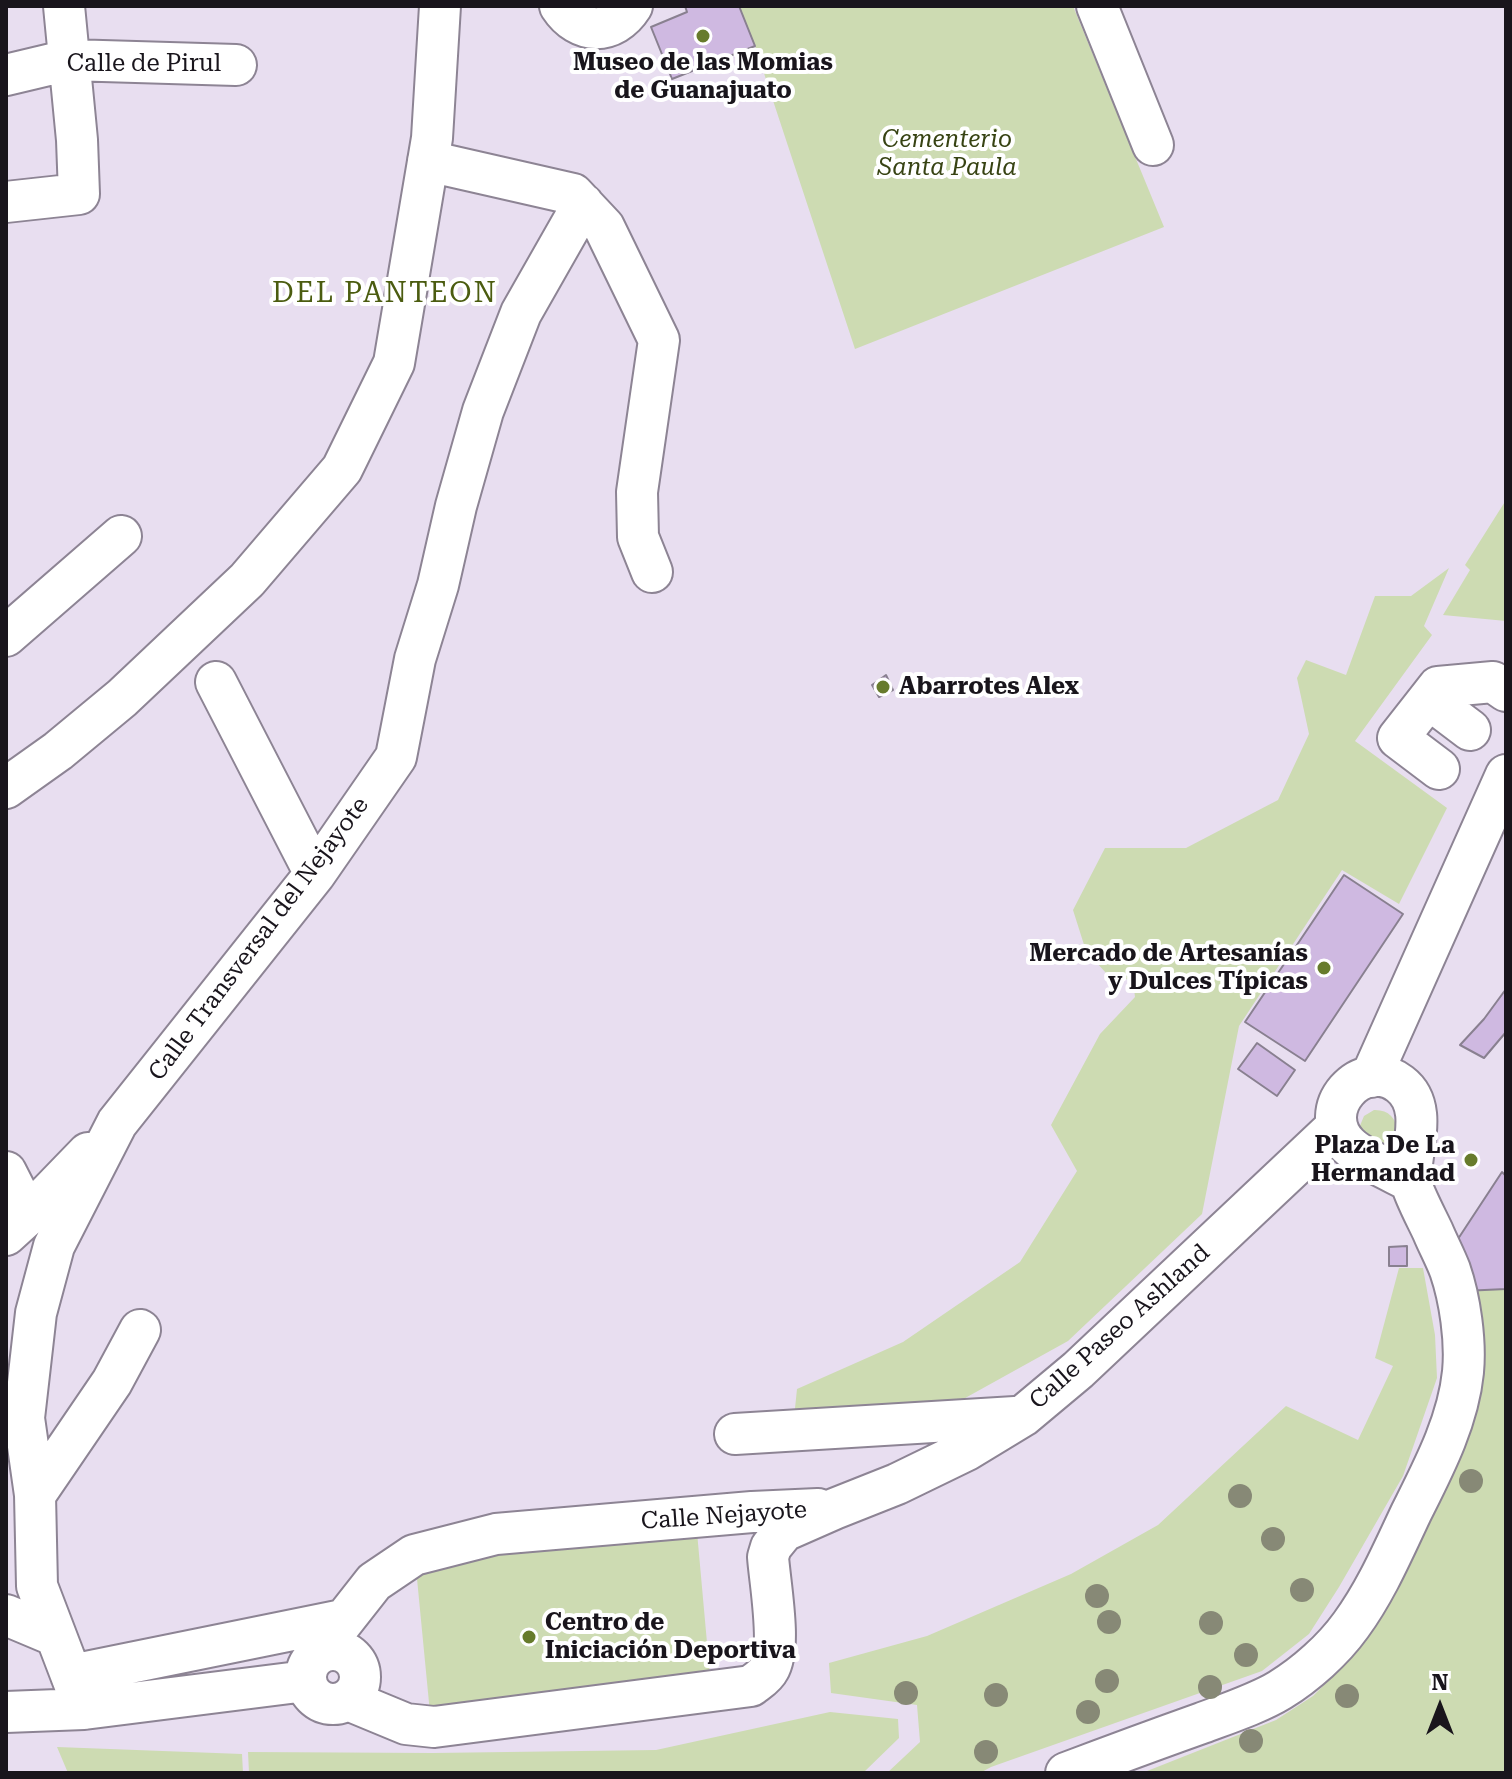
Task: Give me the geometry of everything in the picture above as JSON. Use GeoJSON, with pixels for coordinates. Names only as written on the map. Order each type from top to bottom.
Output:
{"type":"FeatureCollection","features":[{"type":"Feature","properties":{"kind":"street"},"geometry":{"type":"LineString","coordinates":[[6,202],[79,194],[64,6]]}},
{"type":"Feature","properties":{"kind":"street"},"geometry":{"type":"LineString","coordinates":[[6,788],[58,751],[122,698],[247,580],[342,469],[394,363],[432,138],[440,6]]}},
{"type":"Feature","properties":{"kind":"street"},"geometry":{"type":"LineString","coordinates":[[560,6],[574,22],[595,28],[617,23],[632,6]]}},
{"type":"Feature","properties":{"kind":"street"},"geometry":{"type":"LineString","coordinates":[[1097,6],[1153,145]]}},
{"type":"Feature","properties":{"kind":"street","name":"Calle de Pirul"},"geometry":{"type":"LineString","coordinates":[[6,75],[69,60],[236,65]]}},
{"type":"Feature","properties":{"kind":"street"},"geometry":{"type":"LineString","coordinates":[[428,161],[573,194],[604,227],[659,340],[637,492],[638,537],[652,572]]}},
{"type":"Feature","properties":{"kind":"street","name":"Calle Transversal del Nejayote"},"geometry":{"type":"LineString","coordinates":[[17,1225],[117,1123],[315,874],[396,757],[415,659],[438,585],[483,411],[521,313],[583,204]]}},
{"type":"Feature","properties":{"kind":"street"},"geometry":{"type":"LineString","coordinates":[[6,636],[121,536]]}},
{"type":"Feature","properties":{"kind":"street"},"geometry":{"type":"LineString","coordinates":[[216,682],[315,874]]}},
{"type":"Feature","properties":{"kind":"street"},"geometry":{"type":"LineString","coordinates":[[1439,769],[1398,738],[1438,687],[1493,682],[1506,691]]}},
{"type":"Feature","properties":{"kind":"street"},"geometry":{"type":"LineString","coordinates":[[1429,699],[1470,730]]}},
{"type":"Feature","properties":{"kind":"street"},"geometry":{"type":"LineString","coordinates":[[1371,1077],[1506,775]]}},
{"type":"Feature","properties":{"kind":"street"},"geometry":{"type":"LineString","coordinates":[[1066,1773],[1226,1714],[1279,1691],[1317,1663],[1351,1626],[1378,1582],[1438,1459],[1453,1418],[1463,1372],[1462,1323],[1451,1273],[1410,1181],[1416,1118],[1414,1104],[1408,1091],[1398,1082],[1384,1077],[1357,1080],[1339,1100],[1336,1113],[1348,1140],[1410,1181]]}},
{"type":"Feature","properties":{"kind":"street","name":"Calle Transversal del Nejayote"},"geometry":{"type":"LineString","coordinates":[[77,1692],[37,1586],[35,1495],[24,1418],[36,1313],[54,1246],[117,1123]]}},
{"type":"Feature","properties":{"kind":"street","name":"Calle Paseo Ashland"},"geometry":{"type":"LineString","coordinates":[[834,1509],[925,1471],[1023,1416],[1348,1140]]}},
{"type":"Feature","properties":{"kind":"street"},"geometry":{"type":"LineString","coordinates":[[6,1172],[17,1225]]}},
{"type":"Feature","properties":{"kind":"street"},"geometry":{"type":"LineString","coordinates":[[35,1495],[112,1382],[140,1330]]}},
{"type":"Feature","properties":{"kind":"street"},"geometry":{"type":"LineString","coordinates":[[735,1434],[1023,1416]]}},
{"type":"Feature","properties":{"kind":"street","name":"Calle Nejayote"},"geometry":{"type":"LineString","coordinates":[[834,1509],[784,1531],[771,1547],[768,1557],[776,1647],[767,1674],[751,1686],[434,1727],[406,1724],[348,1700],[330,1704],[322,1702],[309,1690],[310,1669],[342,1620],[374,1582],[414,1555],[496,1534],[752,1512],[834,1509]]}},
{"type":"Feature","properties":{"kind":"street"},"geometry":{"type":"LineString","coordinates":[[6,1615],[56,1636]]}},
{"type":"Feature","properties":{"kind":"street"},"geometry":{"type":"LineString","coordinates":[[6,1712],[342,1620]]}},
{"type":"Feature","properties":{"kind":"street"},"geometry":{"type":"LineString","coordinates":[[77,1692],[310,1669]]}},
{"type":"Feature","properties":{"kind":"green space","name":"Cementerio Santa Paula"},"geometry":{"type":"Polygon","coordinates":[[[739,6],[1073,6],[1164,227],[855,349],[739,6]]]}},
{"type":"Feature","properties":{"kind":"green space"},"geometry":{"type":"Polygon","coordinates":[[[1506,500],[1506,621],[1443,615],[1470,570],[1465,565],[1506,500]]]}},
{"type":"Feature","properties":{"kind":"green space"},"geometry":{"type":"Polygon","coordinates":[[[1449,568],[1424,626],[1432,635],[1355,741],[1447,808],[1399,904],[1342,870],[1239,1026],[1202,1214],[1068,1341],[958,1402],[794,1418],[797,1389],[903,1342],[1020,1262],[1077,1171],[1051,1125],[1100,1034],[1135,997],[1133,981],[1106,973],[1086,951],[1073,910],[1105,848],[1186,848],[1278,800],[1309,734],[1297,678],[1306,660],[1346,675],[1375,596],[1411,596],[1449,568]]]}},
{"type":"Feature","properties":{"kind":"green space"},"geometry":{"type":"Polygon","coordinates":[[[1374,1110],[1384,1111],[1395,1122],[1395,1136],[1383,1145],[1373,1146],[1359,1128],[1364,1116],[1374,1110]]]}},
{"type":"Feature","properties":{"kind":"green space"},"geometry":{"type":"Polygon","coordinates":[[[1399,1268],[1423,1268],[1435,1335],[1437,1378],[1403,1476],[1309,1634],[1262,1671],[980,1773],[887,1773],[920,1742],[917,1705],[831,1693],[829,1663],[927,1636],[1071,1574],[1158,1525],[1286,1406],[1358,1440],[1393,1366],[1375,1358],[1399,1268]]]}},
{"type":"Feature","properties":{"kind":"green space"},"geometry":{"type":"Polygon","coordinates":[[[1506,1289],[1506,1773],[1142,1773],[1276,1720],[1313,1696],[1336,1673],[1414,1540],[1463,1291],[1506,1289]]]}},
{"type":"Feature","properties":{"kind":"green space"},"geometry":{"type":"Polygon","coordinates":[[[697,1532],[711,1687],[430,1713],[415,1558],[697,1532]]]}},
{"type":"Feature","properties":{"kind":"green space"},"geometry":{"type":"Polygon","coordinates":[[[830,1712],[898,1719],[899,1738],[863,1773],[249,1773],[248,1752],[656,1750],[830,1712]]]}},
{"type":"Feature","properties":{"kind":"green space"},"geometry":{"type":"Polygon","coordinates":[[[57,1747],[242,1754],[243,1773],[68,1773],[57,1747]]]}},
{"type":"Feature","properties":{"kind":"building","name":"Museo de las Momias de Guanajuato"},"geometry":{"type":"Polygon","coordinates":[[[685,6],[739,6],[755,46],[672,79],[651,27],[687,12],[685,6]]]}},
{"type":"Feature","properties":{"kind":"building","name":"Abarrotes Alex"},"geometry":{"type":"Polygon","coordinates":[[[886,675],[893,690],[879,697],[872,685],[886,675]]]}},
{"type":"Feature","properties":{"kind":"building","name":"Mercado de Artesanías y Dulces Típicas"},"geometry":{"type":"Polygon","coordinates":[[[1344,875],[1403,914],[1305,1061],[1245,1022],[1344,875]]]}},
{"type":"Feature","properties":{"kind":"building"},"geometry":{"type":"Polygon","coordinates":[[[1506,989],[1506,1032],[1484,1058],[1460,1045],[1484,1019],[1506,989]]]}},
{"type":"Feature","properties":{"kind":"building"},"geometry":{"type":"Polygon","coordinates":[[[1257,1043],[1295,1070],[1277,1096],[1238,1069],[1257,1043]]]}},
{"type":"Feature","properties":{"kind":"building"},"geometry":{"type":"Polygon","coordinates":[[[1502,1172],[1506,1176],[1506,1289],[1463,1291],[1454,1245],[1502,1172]]]}},
{"type":"Feature","properties":{"kind":"building"},"geometry":{"type":"Polygon","coordinates":[[[1407,1246],[1407,1266],[1389,1266],[1389,1247],[1407,1246]]]}},
{"type":"Feature","properties":{"kind":"place","name":"Museo de las Momias de Guanajuato"},"geometry":{"type":"Point","coordinates":[703,36]}},
{"type":"Feature","properties":{"kind":"place","name":"Abarrotes Alex"},"geometry":{"type":"Point","coordinates":[883,687]}},
{"type":"Feature","properties":{"kind":"place","name":"Mercado de Artesanías y Dulces Típicas"},"geometry":{"type":"Point","coordinates":[1324,968]}},
{"type":"Feature","properties":{"kind":"place","name":"Plaza De La Hermandad"},"geometry":{"type":"Point","coordinates":[1471,1160]}},
{"type":"Feature","properties":{"kind":"place","name":"Centro de Iniciación Deportiva"},"geometry":{"type":"Point","coordinates":[529,1637]}},
{"type":"Feature","properties":{"kind":"district","name":"DEL PANTEON"},"geometry":{"type":"Point","coordinates":[385,294]}}]}
